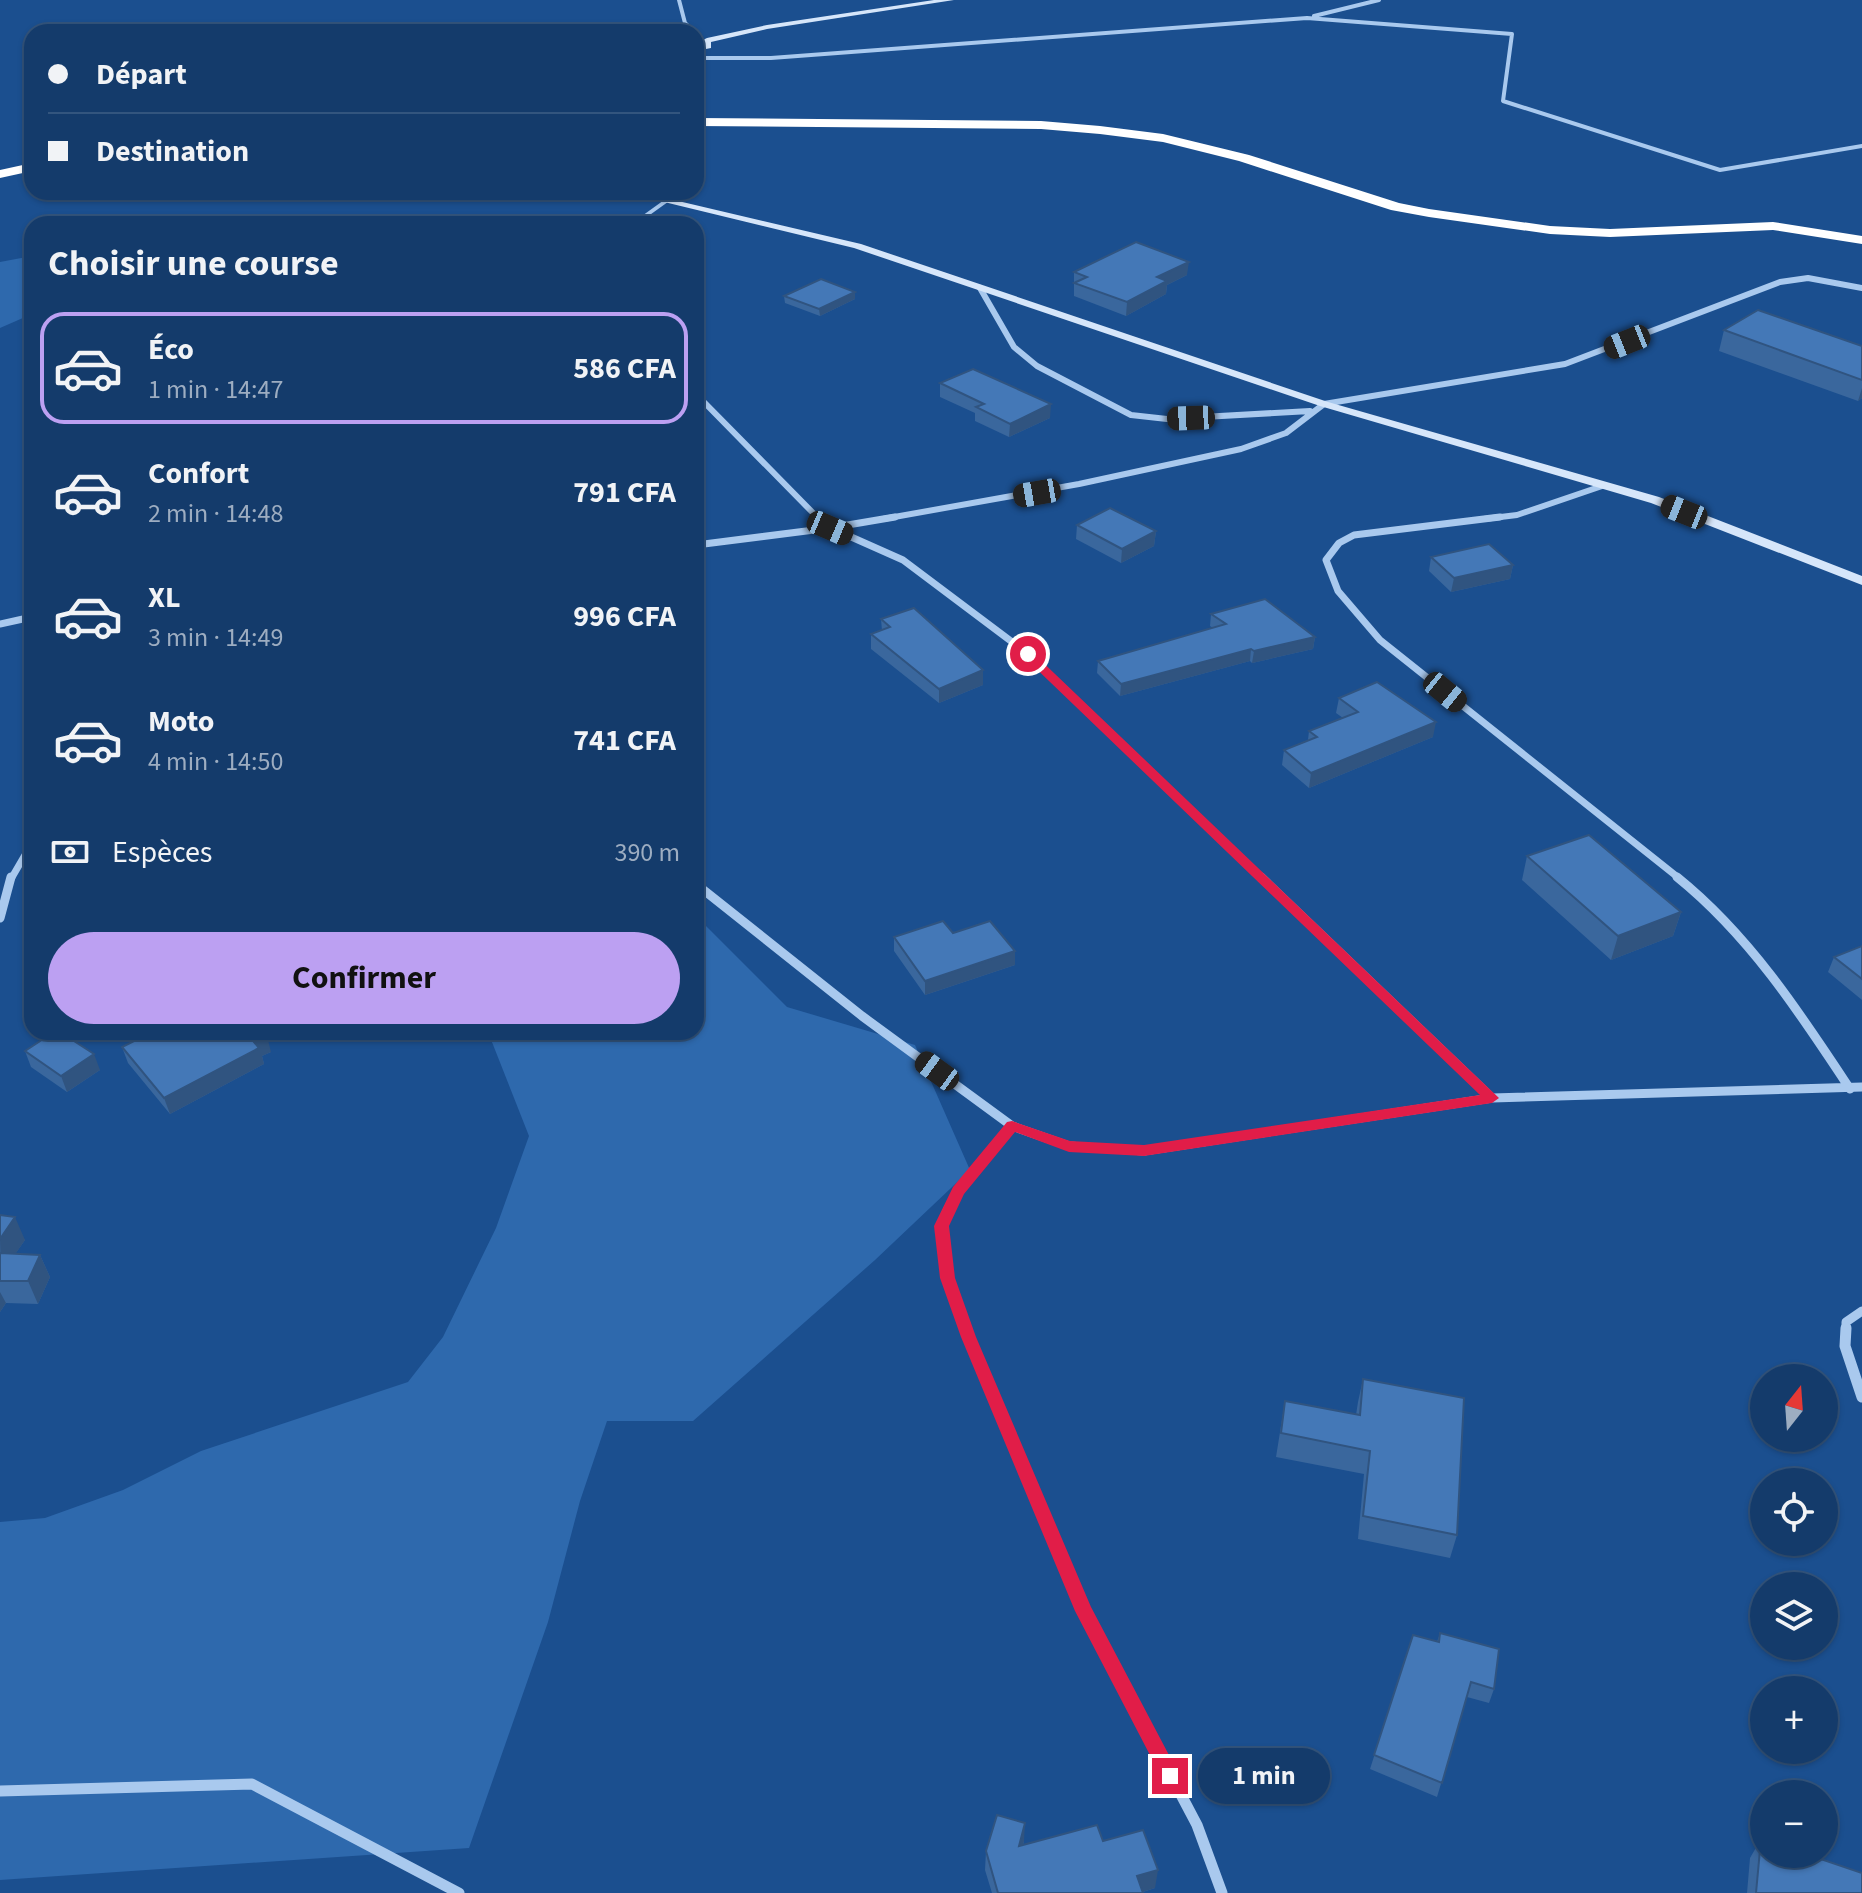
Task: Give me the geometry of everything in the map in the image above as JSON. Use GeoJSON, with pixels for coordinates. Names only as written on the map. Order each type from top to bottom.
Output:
{"type":"FeatureCollection","features":[{"type":"Feature","properties":{"kind":"highway"},"geometry":{"type":"LineString","coordinates":[[704,122],[1041,125],[1100,130],[1163,138],[1244,158],[1396,207],[1429,213],[1550,230],[1610,233],[1773,226],[1862,240]]}},
{"type":"Feature","properties":{"kind":"highway"},"geometry":{"type":"LineString","coordinates":[[0,174],[24,169]]}},
{"type":"Feature","properties":{"kind":"street"},"geometry":{"type":"LineString","coordinates":[[679,0],[686,24]]}},
{"type":"Feature","properties":{"kind":"street"},"geometry":{"type":"LineString","coordinates":[[708,46],[707,40],[767,27],[950,0]]}},
{"type":"Feature","properties":{"kind":"street"},"geometry":{"type":"LineString","coordinates":[[1307,18],[1379,0]]}},
{"type":"Feature","properties":{"kind":"street"},"geometry":{"type":"LineString","coordinates":[[704,58],[771,58],[1307,18],[1512,34],[1503,101],[1720,170],[1862,146]]}},
{"type":"Feature","properties":{"kind":"street"},"geometry":{"type":"LineString","coordinates":[[704,42],[708,46]]}},
{"type":"Feature","properties":{"kind":"street"},"geometry":{"type":"LineString","coordinates":[[704,47],[708,46]]}},
{"type":"Feature","properties":{"kind":"street"},"geometry":{"type":"LineString","coordinates":[[662,200],[857,246],[1324,404],[1655,500],[1862,581]]}},
{"type":"Feature","properties":{"kind":"street"},"geometry":{"type":"LineString","coordinates":[[645,216],[666,201]]}},
{"type":"Feature","properties":{"kind":"street"},"geometry":{"type":"LineString","coordinates":[[980,288],[1014,347],[1037,366],[1131,415],[1167,419],[1310,411],[1324,404],[1565,364],[1780,282],[1808,278],[1862,288]]}},
{"type":"Feature","properties":{"kind":"street"},"geometry":{"type":"LineString","coordinates":[[704,402],[806,509],[830,528],[903,560],[1028,654],[1492,1098]]}},
{"type":"Feature","properties":{"kind":"street"},"geometry":{"type":"LineString","coordinates":[[704,544],[830,528],[1088,484],[1285,434],[1302,423],[1310,411]]}},
{"type":"Feature","properties":{"kind":"street"},"geometry":{"type":"LineString","coordinates":[[1605,485],[1517,515],[1354,535],[1339,543],[1326,560],[1338,591],[1380,640],[1703,898],[1785,991],[1850,1089]]}},
{"type":"Feature","properties":{"kind":"street"},"geometry":{"type":"LineString","coordinates":[[0,624],[24,619]]}},
{"type":"Feature","properties":{"kind":"street"},"geometry":{"type":"LineString","coordinates":[[0,918],[13,871],[24,855]]}},
{"type":"Feature","properties":{"kind":"street"},"geometry":{"type":"LineString","coordinates":[[704,890],[849,1006],[1012,1126],[1069,1146],[1144,1151],[1492,1098],[1862,1087]]}},
{"type":"Feature","properties":{"kind":"street"},"geometry":{"type":"LineString","coordinates":[[1012,1126],[958,1191],[942,1226],[948,1278],[968,1337],[1084,1611],[1197,1825],[1222,1893]]}},
{"type":"Feature","properties":{"kind":"street"},"geometry":{"type":"LineString","coordinates":[[1862,1311],[1846,1322],[1845,1346],[1862,1397]]}},
{"type":"Feature","properties":{"kind":"street"},"geometry":{"type":"LineString","coordinates":[[0,1791],[252,1784],[459,1893]]}},
{"type":"Feature","properties":{"kind":"shaded area"},"geometry":{"type":"Polygon","coordinates":[[[24,258],[24,318],[0,328],[0,262],[24,258]]]}},
{"type":"Feature","properties":{"kind":"shaded area"},"geometry":{"type":"Polygon","coordinates":[[[704,924],[787,1007],[915,1045],[970,1170],[875,1260],[693,1421],[607,1421],[580,1501],[548,1622],[469,1848],[0,1880],[0,1522],[45,1518],[123,1490],[201,1451],[408,1382],[443,1337],[496,1228],[529,1136],[491,1040],[704,1040],[704,924]]]}},
{"type":"Feature","properties":{"kind":"building"},"geometry":{"type":"Polygon","coordinates":[[[1136,242],[1189,262],[1157,277],[1167,281],[1127,302],[1074,283],[1087,277],[1074,272],[1136,242]]]}},
{"type":"Feature","properties":{"kind":"building"},"geometry":{"type":"Polygon","coordinates":[[[821,279],[855,292],[819,309],[784,296],[821,279]]]}},
{"type":"Feature","properties":{"kind":"building"},"geometry":{"type":"Polygon","coordinates":[[[1758,310],[1862,346],[1862,380],[1724,330],[1758,310]]]}},
{"type":"Feature","properties":{"kind":"building"},"geometry":{"type":"Polygon","coordinates":[[[973,369],[1051,404],[1010,424],[976,407],[984,404],[940,383],[973,369]]]}},
{"type":"Feature","properties":{"kind":"building"},"geometry":{"type":"Polygon","coordinates":[[[1110,508],[1156,531],[1122,549],[1077,525],[1110,508]]]}},
{"type":"Feature","properties":{"kind":"building"},"geometry":{"type":"Polygon","coordinates":[[[1489,544],[1513,565],[1454,578],[1431,557],[1489,544]]]}},
{"type":"Feature","properties":{"kind":"building"},"geometry":{"type":"Polygon","coordinates":[[[1265,599],[1315,637],[1254,651],[1251,649],[1121,684],[1098,661],[1226,624],[1211,614],[1265,599]]]}},
{"type":"Feature","properties":{"kind":"building"},"geometry":{"type":"Polygon","coordinates":[[[914,608],[983,670],[939,689],[871,634],[890,627],[881,619],[914,608]]]}},
{"type":"Feature","properties":{"kind":"building"},"geometry":{"type":"Polygon","coordinates":[[[1377,682],[1436,722],[1311,773],[1284,750],[1317,737],[1309,731],[1358,712],[1339,698],[1377,682]]]}},
{"type":"Feature","properties":{"kind":"building"},"geometry":{"type":"Polygon","coordinates":[[[1589,835],[1681,912],[1618,936],[1527,856],[1589,835]]]}},
{"type":"Feature","properties":{"kind":"building"},"geometry":{"type":"Polygon","coordinates":[[[943,921],[953,933],[990,921],[1015,951],[925,981],[894,937],[943,921]]]}},
{"type":"Feature","properties":{"kind":"building"},"geometry":{"type":"Polygon","coordinates":[[[1862,946],[1862,979],[1834,957],[1862,946]]]}},
{"type":"Feature","properties":{"kind":"building"},"geometry":{"type":"Polygon","coordinates":[[[42,1040],[72,1040],[94,1054],[61,1076],[25,1051],[42,1040]]]}},
{"type":"Feature","properties":{"kind":"building"},"geometry":{"type":"Polygon","coordinates":[[[136,1040],[258,1040],[254,1042],[259,1048],[164,1098],[122,1047],[136,1040]]]}},
{"type":"Feature","properties":{"kind":"building"},"geometry":{"type":"Polygon","coordinates":[[[0,1215],[15,1217],[0,1239],[0,1215]]]}},
{"type":"Feature","properties":{"kind":"building"},"geometry":{"type":"Polygon","coordinates":[[[0,1253],[40,1255],[28,1281],[0,1281],[0,1253]]]}},
{"type":"Feature","properties":{"kind":"building"},"geometry":{"type":"Polygon","coordinates":[[[1363,1379],[1464,1398],[1457,1535],[1363,1516],[1370,1451],[1281,1433],[1285,1401],[1360,1415],[1363,1379]]]}},
{"type":"Feature","properties":{"kind":"building"},"geometry":{"type":"Polygon","coordinates":[[[1440,1633],[1499,1649],[1494,1689],[1471,1682],[1442,1783],[1374,1755],[1413,1635],[1439,1642],[1440,1633]]]}},
{"type":"Feature","properties":{"kind":"building"},"geometry":{"type":"Polygon","coordinates":[[[997,1815],[1025,1823],[1019,1846],[1097,1825],[1103,1841],[1143,1830],[1158,1870],[1137,1876],[1143,1893],[998,1893],[986,1851],[997,1815]]]}},
{"type":"Feature","properties":{"kind":"building"},"geometry":{"type":"Polygon","coordinates":[[[1838,1865],[1862,1873],[1862,1893],[1756,1893],[1758,1868],[1838,1868],[1838,1865]]]}},
{"type":"Feature","properties":{"kind":"route"},"geometry":{"type":"LineString","coordinates":[[1028,654],[1492,1098],[1144,1151],[1069,1146],[1012,1126],[958,1191],[942,1226],[948,1278],[968,1337],[1084,1611],[1170,1776]]}}]}
